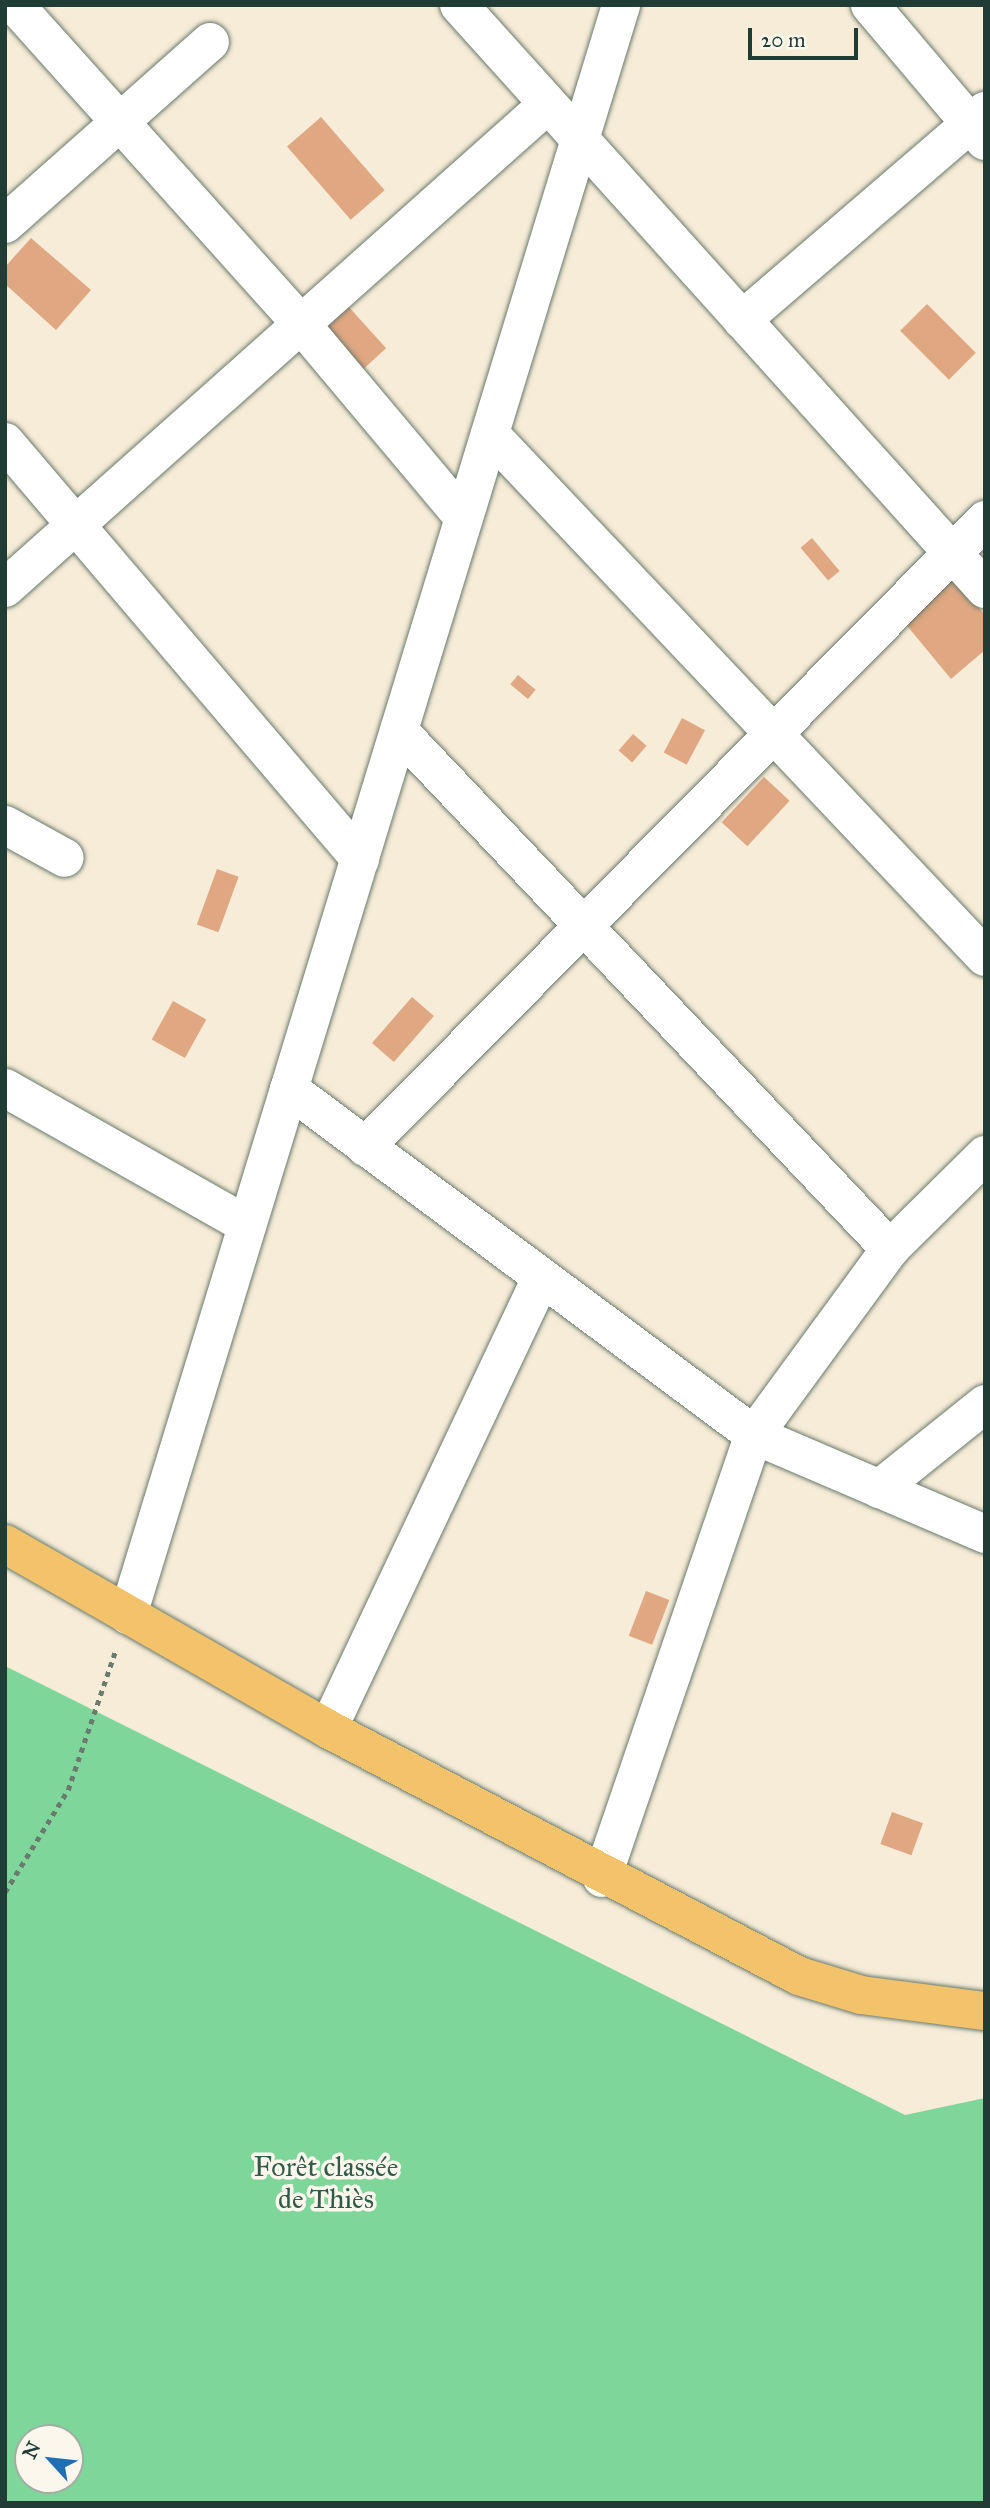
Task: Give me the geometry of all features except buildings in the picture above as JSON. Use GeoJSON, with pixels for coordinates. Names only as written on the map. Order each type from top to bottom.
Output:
{"type":"FeatureCollection","features":[{"type":"Feature","properties":{"kind":"main road"},"geometry":{"type":"LineString","coordinates":[[5,1544],[328,1729],[602,1878],[799,1976],[861,1996],[985,2011]]}},
{"type":"Feature","properties":{"kind":"street"},"geometry":{"type":"LineString","coordinates":[[15,5],[301,324],[464,518]]}},
{"type":"Feature","properties":{"kind":"street"},"geometry":{"type":"LineString","coordinates":[[459,5],[985,589]]}},
{"type":"Feature","properties":{"kind":"street"},"geometry":{"type":"LineString","coordinates":[[128,1615],[621,5]]}},
{"type":"Feature","properties":{"kind":"street"},"geometry":{"type":"LineString","coordinates":[[742,320],[980,125],[870,5]]}},
{"type":"Feature","properties":{"kind":"street"},"geometry":{"type":"LineString","coordinates":[[5,224],[210,42]]}},
{"type":"Feature","properties":{"kind":"street"},"geometry":{"type":"LineString","coordinates":[[5,588],[548,104]]}},
{"type":"Feature","properties":{"kind":"street"},"geometry":{"type":"LineString","coordinates":[[490,434],[775,732],[985,957]]}},
{"type":"Feature","properties":{"kind":"street"},"geometry":{"type":"LineString","coordinates":[[5,442],[360,859]]}},
{"type":"Feature","properties":{"kind":"street"},"geometry":{"type":"LineString","coordinates":[[365,1147],[584,922],[985,520]]}},
{"type":"Feature","properties":{"kind":"street"},"geometry":{"type":"LineString","coordinates":[[399,731],[584,922],[890,1249]]}},
{"type":"Feature","properties":{"kind":"street"},"geometry":{"type":"LineString","coordinates":[[5,825],[65,858]]}},
{"type":"Feature","properties":{"kind":"street"},"geometry":{"type":"LineString","coordinates":[[5,1088],[247,1225]]}},
{"type":"Feature","properties":{"kind":"street"},"geometry":{"type":"LineString","coordinates":[[289,1089],[540,1280],[754,1435],[985,1534]]}},
{"type":"Feature","properties":{"kind":"street"},"geometry":{"type":"LineString","coordinates":[[602,1878],[754,1435],[890,1249],[985,1155]]}},
{"type":"Feature","properties":{"kind":"street"},"geometry":{"type":"LineString","coordinates":[[328,1729],[540,1280]]}},
{"type":"Feature","properties":{"kind":"street"},"geometry":{"type":"LineString","coordinates":[[880,1489],[985,1404]]}},
{"type":"Feature","properties":{"kind":"path"},"geometry":{"type":"LineString","coordinates":[[5,1892],[68,1790],[128,1615]]}},
{"type":"Feature","properties":{"kind":"green space","name":"Forêt classée de Thiès"},"geometry":{"type":"Polygon","coordinates":[[[5,1666],[905,2115],[985,2098],[985,2503],[5,2503],[5,1666]]]}}]}
